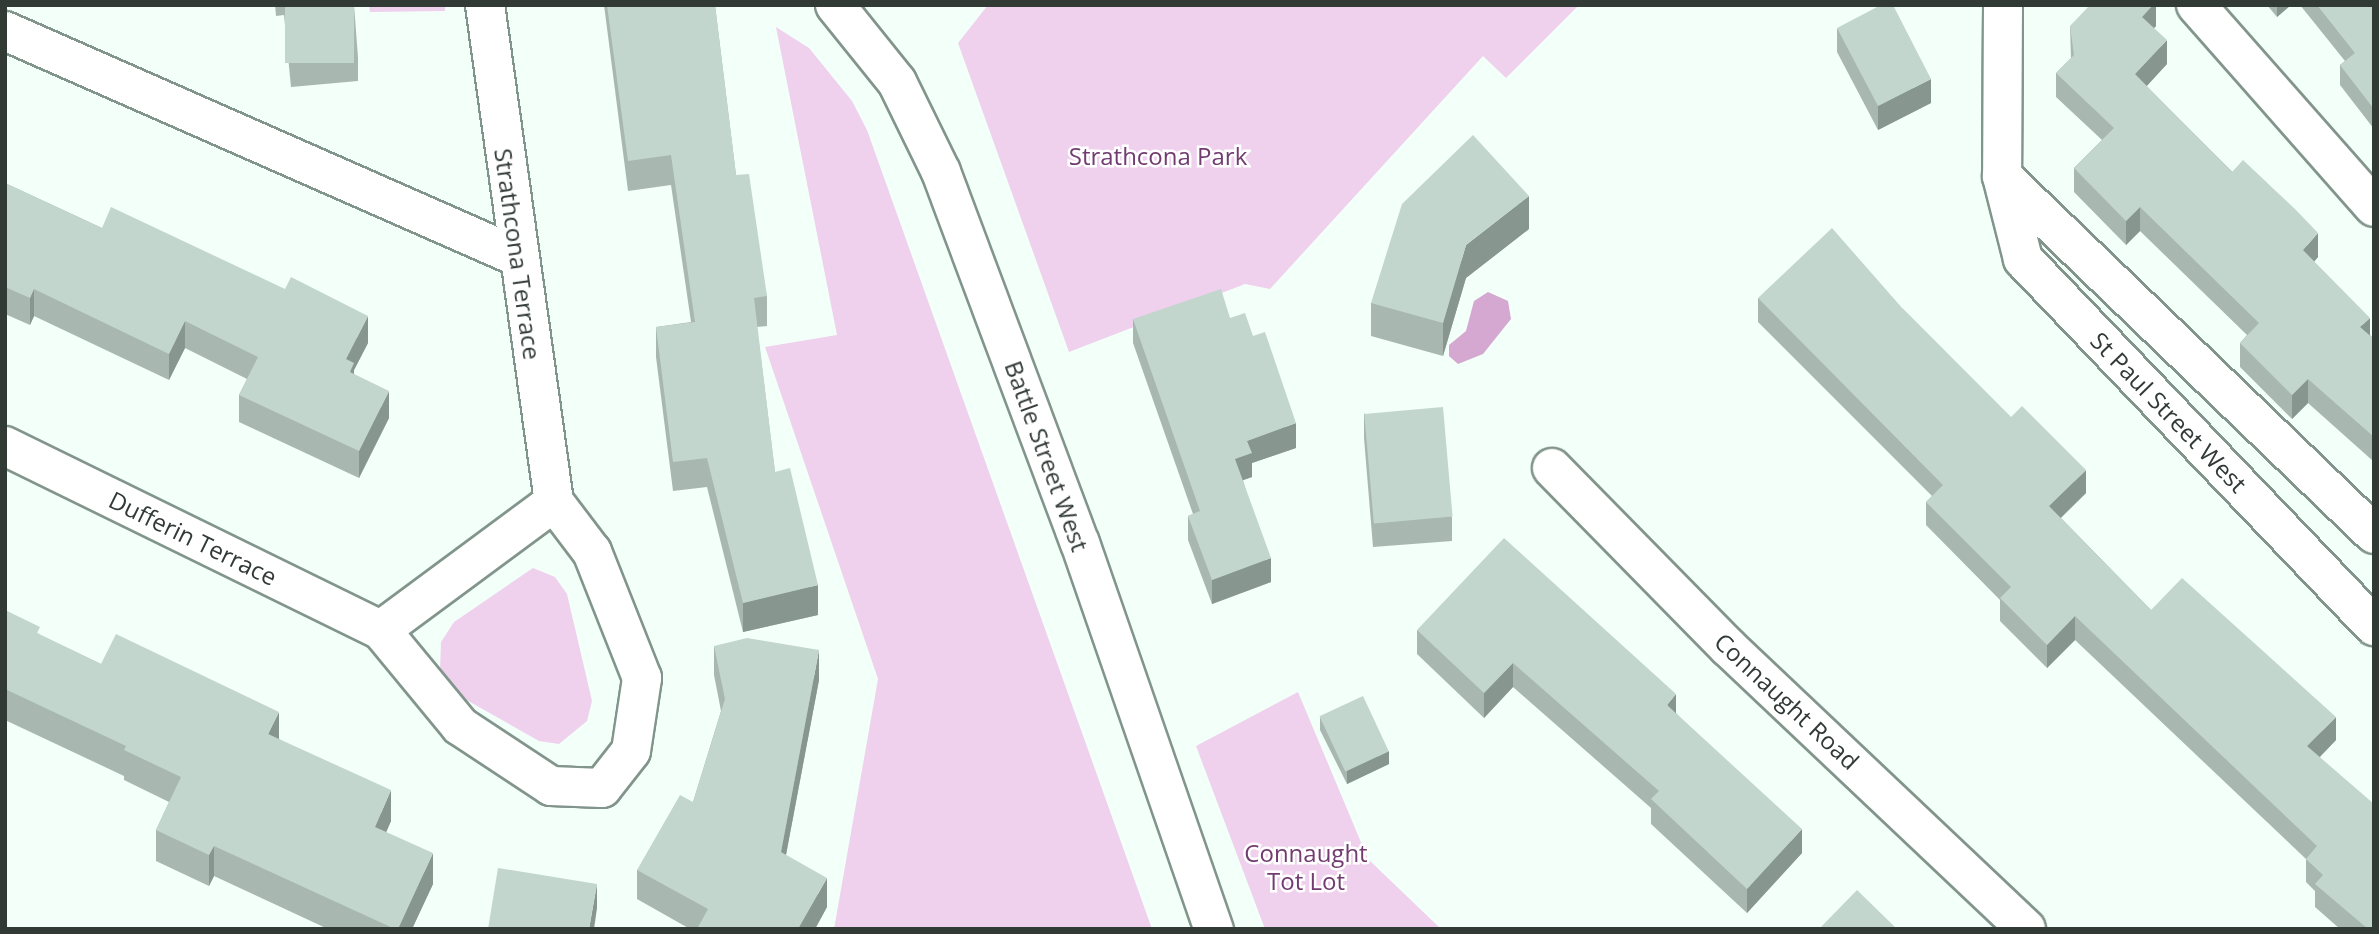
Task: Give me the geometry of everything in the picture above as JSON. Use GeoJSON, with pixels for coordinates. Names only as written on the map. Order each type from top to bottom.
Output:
{"type":"FeatureCollection","features":[{"type":"Feature","properties":{"kind":"street","name":"Strathcona Terrace"},"geometry":{"type":"LineString","coordinates":[[485,5],[516,256],[554,502],[592,552],[642,678],[631,751],[602,788]]}},
{"type":"Feature","properties":{"kind":"street","name":"Battle Street West"},"geometry":{"type":"LineString","coordinates":[[835,5],[897,82],[941,172],[1080,543],[1214,929]]}},
{"type":"Feature","properties":{"kind":"street","name":"St Paul Street West"},"geometry":{"type":"LineString","coordinates":[[2003,5],[2002,176],[2023,259],[2374,626]]}},
{"type":"Feature","properties":{"kind":"street"},"geometry":{"type":"LineString","coordinates":[[2196,5],[2374,207]]}},
{"type":"Feature","properties":{"kind":"street"},"geometry":{"type":"LineString","coordinates":[[5,30],[516,256]]}},
{"type":"Feature","properties":{"kind":"street"},"geometry":{"type":"LineString","coordinates":[[2002,176],[2374,534]]}},
{"type":"Feature","properties":{"kind":"street","name":"Dufferin Terrace"},"geometry":{"type":"LineString","coordinates":[[5,446],[381,630],[460,726],[551,786],[602,788]]}},
{"type":"Feature","properties":{"kind":"street","name":"Connaught Road"},"geometry":{"type":"LineString","coordinates":[[1552,468],[1728,647],[2026,929]]}},
{"type":"Feature","properties":{"kind":"street"},"geometry":{"type":"LineString","coordinates":[[381,630],[460,568],[554,502]]}},
{"type":"Feature","properties":{"kind":"green space"},"geometry":{"type":"Polygon","coordinates":[[[369,5],[445,5],[445,11],[370,12],[369,5]]]}},
{"type":"Feature","properties":{"kind":"green space","name":"Strathcona Park"},"geometry":{"type":"Polygon","coordinates":[[[988,5],[1579,5],[1506,78],[1483,56],[1270,289],[1245,284],[1069,352],[958,43],[988,5]]]}},
{"type":"Feature","properties":{"kind":"green space"},"geometry":{"type":"Polygon","coordinates":[[[776,27],[809,48],[852,101],[867,130],[1152,929],[834,929],[878,679],[765,347],[837,335],[776,27]]]}},
{"type":"Feature","properties":{"kind":"green space"},"geometry":{"type":"Polygon","coordinates":[[[533,568],[555,577],[567,594],[592,701],[587,721],[559,744],[539,741],[447,689],[440,671],[441,642],[454,622],[533,568]]]}},
{"type":"Feature","properties":{"kind":"green space","name":"Connaught Tot Lot"},"geometry":{"type":"Polygon","coordinates":[[[1298,692],[1368,859],[1441,929],[1265,929],[1196,746],[1298,692]]]}},
{"type":"Feature","properties":{"kind":"shaded area"},"geometry":{"type":"Polygon","coordinates":[[[1488,292],[1508,301],[1511,319],[1483,354],[1458,364],[1449,356],[1449,345],[1466,331],[1474,301],[1488,292]]]}},
{"type":"Feature","properties":{"kind":"building"},"geometry":{"type":"Polygon","coordinates":[[[285,5],[354,5],[354,63],[285,63],[285,5]]]}},
{"type":"Feature","properties":{"kind":"building"},"geometry":{"type":"Polygon","coordinates":[[[607,5],[715,5],[736,175],[749,174],[767,296],[754,298],[775,472],[790,468],[818,585],[743,603],[707,458],[673,462],[656,327],[695,322],[671,155],[628,161],[607,5]]]}},
{"type":"Feature","properties":{"kind":"building"},"geometry":{"type":"Polygon","coordinates":[[[1881,5],[1893,5],[1931,79],[1878,106],[1837,28],[1881,5]]]}},
{"type":"Feature","properties":{"kind":"building"},"geometry":{"type":"Polygon","coordinates":[[[2090,5],[2153,5],[2142,17],[2167,40],[2135,74],[2232,172],[2243,160],[2318,233],[2303,250],[2370,318],[2360,327],[2374,339],[2374,437],[2308,379],[2292,395],[2240,343],[2259,323],[2140,207],[2126,221],[2074,168],[2114,128],[2056,73],[2074,55],[2070,26],[2090,5]]]}},
{"type":"Feature","properties":{"kind":"building"},"geometry":{"type":"Polygon","coordinates":[[[2317,5],[2374,5],[2374,109],[2340,65],[2355,53],[2317,5]]]}},
{"type":"Feature","properties":{"kind":"building"},"geometry":{"type":"Polygon","coordinates":[[[1473,135],[1529,196],[1466,245],[1443,323],[1371,303],[1402,204],[1473,135]]]}},
{"type":"Feature","properties":{"kind":"building"},"geometry":{"type":"Polygon","coordinates":[[[5,183],[102,228],[111,207],[285,289],[291,277],[368,316],[346,359],[354,363],[350,372],[389,391],[359,451],[239,395],[258,357],[185,321],[169,354],[34,289],[30,298],[5,287],[5,183]]]}},
{"type":"Feature","properties":{"kind":"building"},"geometry":{"type":"Polygon","coordinates":[[[1832,228],[1903,309],[2011,417],[2022,406],[2086,470],[2049,506],[2151,610],[2182,578],[2336,717],[2307,746],[2374,804],[2374,929],[2368,929],[2315,884],[2323,875],[2306,859],[2317,846],[2075,616],[2047,645],[2000,598],[2011,587],[1926,502],[1943,485],[1758,298],[1832,228]]]}},
{"type":"Feature","properties":{"kind":"building"},"geometry":{"type":"Polygon","coordinates":[[[1221,289],[1230,318],[1245,313],[1253,336],[1265,332],[1296,423],[1247,441],[1252,453],[1235,459],[1271,558],[1212,580],[1188,516],[1200,511],[1133,319],[1221,289]]]}},
{"type":"Feature","properties":{"kind":"building"},"geometry":{"type":"Polygon","coordinates":[[[1443,407],[1453,517],[1374,523],[1364,414],[1443,407]]]}},
{"type":"Feature","properties":{"kind":"building"},"geometry":{"type":"Polygon","coordinates":[[[1504,538],[1676,694],[1667,705],[1802,829],[1747,889],[1651,799],[1659,791],[1513,663],[1484,693],[1417,630],[1504,538]]]}},
{"type":"Feature","properties":{"kind":"building"},"geometry":{"type":"Polygon","coordinates":[[[5,610],[40,627],[37,633],[101,664],[116,634],[279,712],[268,734],[391,790],[375,827],[433,853],[398,929],[214,846],[209,855],[156,830],[181,777],[124,750],[126,746],[5,689],[5,610]]]}},
{"type":"Feature","properties":{"kind":"building"},"geometry":{"type":"Polygon","coordinates":[[[747,638],[819,650],[781,852],[827,878],[798,929],[697,929],[708,909],[637,870],[680,795],[693,802],[725,699],[714,646],[747,638]]]}},
{"type":"Feature","properties":{"kind":"building"},"geometry":{"type":"Polygon","coordinates":[[[1363,696],[1389,751],[1345,772],[1319,716],[1363,696]]]}},
{"type":"Feature","properties":{"kind":"building"},"geometry":{"type":"Polygon","coordinates":[[[498,868],[597,884],[589,929],[488,929],[498,868]]]}},
{"type":"Feature","properties":{"kind":"building"},"geometry":{"type":"Polygon","coordinates":[[[1857,890],[1897,929],[1819,929],[1857,890]]]}}]}
